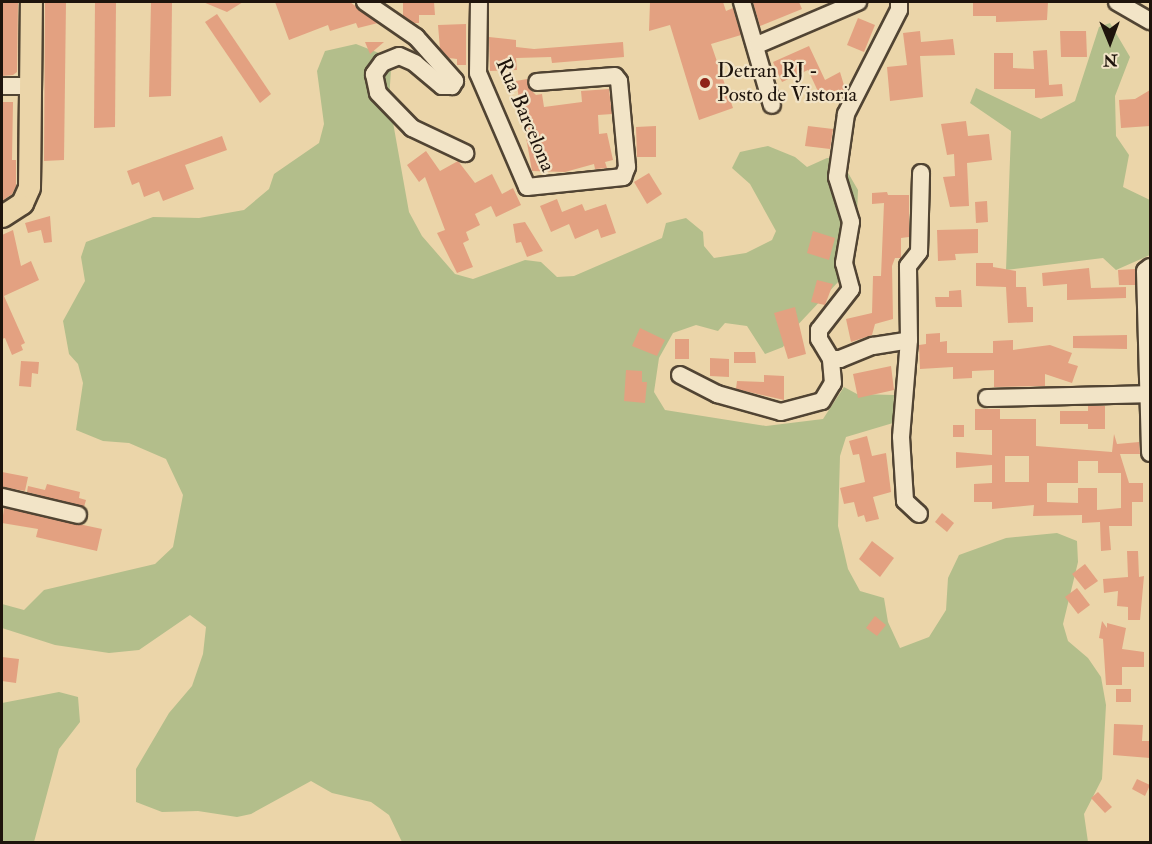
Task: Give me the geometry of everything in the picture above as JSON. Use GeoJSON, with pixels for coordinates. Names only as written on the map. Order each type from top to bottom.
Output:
{"type":"FeatureCollection","features":[{"type":"Feature","properties":{"kind":"main road"},"geometry":{"type":"LineString","coordinates":[[2,216],[22,203],[29,188],[31,2]]}},
{"type":"Feature","properties":{"kind":"street"},"geometry":{"type":"LineString","coordinates":[[365,2],[416,37],[455,81],[447,88],[415,63],[399,56],[382,63],[374,74],[378,93],[412,128],[465,153]]}},
{"type":"Feature","properties":{"kind":"street","name":"Rua Barcelona"},"geometry":{"type":"LineString","coordinates":[[479,2],[478,73],[527,187],[623,177],[627,167],[619,81],[615,76],[537,82]]}},
{"type":"Feature","properties":{"kind":"street"},"geometry":{"type":"LineString","coordinates":[[742,2],[757,45],[772,105]]}},
{"type":"Feature","properties":{"kind":"street"},"geometry":{"type":"LineString","coordinates":[[757,45],[858,2]]}},
{"type":"Feature","properties":{"kind":"street"},"geometry":{"type":"LineString","coordinates":[[680,375],[717,394],[782,411],[822,401],[833,383],[831,359],[819,339],[819,330],[851,289],[844,263],[851,222],[837,177],[846,114],[899,10],[900,2]]}},
{"type":"Feature","properties":{"kind":"street"},"geometry":{"type":"LineString","coordinates":[[1118,2],[1150,21]]}},
{"type":"Feature","properties":{"kind":"street"},"geometry":{"type":"LineString","coordinates":[[2,86],[29,86]]}},
{"type":"Feature","properties":{"kind":"street"},"geometry":{"type":"LineString","coordinates":[[919,514],[904,501],[901,437],[909,340],[908,266],[919,252],[921,173]]}},
{"type":"Feature","properties":{"kind":"street"},"geometry":{"type":"LineString","coordinates":[[1150,267],[1145,271],[1150,453]]}},
{"type":"Feature","properties":{"kind":"street"},"geometry":{"type":"LineString","coordinates":[[831,359],[909,340]]}},
{"type":"Feature","properties":{"kind":"street"},"geometry":{"type":"LineString","coordinates":[[987,398],[1147,394]]}},
{"type":"Feature","properties":{"kind":"street"},"geometry":{"type":"LineString","coordinates":[[2,497],[78,515]]}},
{"type":"Feature","properties":{"kind":"green space"},"geometry":{"type":"Polygon","coordinates":[[[1110,23],[1130,57],[1115,96],[1116,136],[1129,155],[1123,187],[1150,200],[1150,255],[1116,270],[1103,258],[1006,270],[1011,131],[970,103],[976,88],[1041,119],[1075,101],[1099,27],[1110,23]]]}},
{"type":"Feature","properties":{"kind":"green space"},"geometry":{"type":"Polygon","coordinates":[[[356,44],[384,55],[391,70],[389,100],[409,212],[422,236],[455,274],[473,279],[525,260],[541,262],[557,277],[574,276],[662,238],[666,223],[686,218],[703,232],[704,246],[714,258],[746,253],[772,240],[776,231],[750,184],[732,168],[740,152],[768,146],[795,157],[807,167],[827,158],[840,159],[858,190],[855,264],[793,330],[783,347],[765,354],[747,326],[725,323],[718,331],[696,325],[673,333],[659,358],[654,392],[665,410],[766,426],[823,419],[844,387],[857,394],[894,395],[893,423],[846,437],[840,456],[838,526],[848,569],[860,591],[884,598],[888,622],[900,648],[929,637],[946,610],[948,578],[959,555],[1006,538],[1057,533],[1077,541],[1078,562],[1063,624],[1068,641],[1088,658],[1101,677],[1106,705],[1102,779],[1084,814],[1088,842],[402,842],[389,815],[371,802],[332,793],[311,781],[251,814],[237,817],[198,811],[162,812],[136,802],[136,769],[169,713],[192,686],[203,654],[206,627],[190,615],[139,650],[109,653],[55,645],[2,628],[2,604],[24,610],[44,590],[155,564],[173,547],[183,495],[166,459],[129,443],[103,441],[76,430],[83,383],[78,364],[69,354],[63,321],[85,281],[81,257],[86,242],[153,217],[199,218],[244,210],[269,189],[274,174],[319,143],[324,124],[317,71],[325,51],[356,44]]]}},
{"type":"Feature","properties":{"kind":"green space"},"geometry":{"type":"Polygon","coordinates":[[[59,692],[78,697],[80,722],[59,749],[34,842],[2,842],[2,703],[59,692]]]}},
{"type":"Feature","properties":{"kind":"building"},"geometry":{"type":"Polygon","coordinates":[[[2,2],[18,2],[17,72],[13,75],[2,76],[2,2]]]}},
{"type":"Feature","properties":{"kind":"building"},"geometry":{"type":"Polygon","coordinates":[[[45,2],[66,2],[64,160],[44,161],[45,2]]]}},
{"type":"Feature","properties":{"kind":"building"},"geometry":{"type":"Polygon","coordinates":[[[95,2],[116,2],[115,127],[94,128],[95,2]]]}},
{"type":"Feature","properties":{"kind":"building"},"geometry":{"type":"Polygon","coordinates":[[[151,2],[172,2],[171,96],[149,97],[151,2]]]}},
{"type":"Feature","properties":{"kind":"building"},"geometry":{"type":"Polygon","coordinates":[[[203,2],[243,2],[227,12],[203,2]]]}},
{"type":"Feature","properties":{"kind":"building"},"geometry":{"type":"Polygon","coordinates":[[[275,2],[350,2],[378,23],[358,28],[356,23],[330,31],[328,25],[289,40],[275,2]]]}},
{"type":"Feature","properties":{"kind":"building"},"geometry":{"type":"Polygon","coordinates":[[[403,2],[434,2],[435,15],[419,15],[419,23],[414,23],[403,16],[403,2]]]}},
{"type":"Feature","properties":{"kind":"building"},"geometry":{"type":"Polygon","coordinates":[[[650,2],[723,2],[726,11],[733,8],[741,35],[711,44],[733,108],[699,120],[670,25],[649,31],[650,2]]]}},
{"type":"Feature","properties":{"kind":"building"},"geometry":{"type":"Polygon","coordinates":[[[753,2],[799,2],[802,9],[760,26],[753,2]]]}},
{"type":"Feature","properties":{"kind":"building"},"geometry":{"type":"Polygon","coordinates":[[[973,2],[1048,2],[1047,20],[996,22],[996,16],[973,16],[973,2]]]}},
{"type":"Feature","properties":{"kind":"building"},"geometry":{"type":"Polygon","coordinates":[[[217,14],[271,94],[260,103],[205,22],[217,14]]]}},
{"type":"Feature","properties":{"kind":"building"},"geometry":{"type":"Polygon","coordinates":[[[858,18],[875,25],[864,52],[847,45],[858,18]]]}},
{"type":"Feature","properties":{"kind":"building"},"geometry":{"type":"Polygon","coordinates":[[[466,24],[466,65],[457,65],[457,59],[449,58],[440,49],[438,25],[466,24]]]}},
{"type":"Feature","properties":{"kind":"building"},"geometry":{"type":"Polygon","coordinates":[[[920,31],[921,42],[953,39],[955,55],[920,56],[923,97],[890,101],[887,67],[907,65],[903,33],[920,31]]]}},
{"type":"Feature","properties":{"kind":"building"},"geometry":{"type":"Polygon","coordinates":[[[1060,31],[1086,31],[1087,57],[1061,57],[1060,31]]]}},
{"type":"Feature","properties":{"kind":"building"},"geometry":{"type":"Polygon","coordinates":[[[489,37],[516,40],[516,47],[534,49],[623,42],[624,57],[552,63],[551,57],[516,58],[517,70],[490,71],[489,37]]]}},
{"type":"Feature","properties":{"kind":"building"},"geometry":{"type":"Polygon","coordinates":[[[365,42],[384,42],[370,54],[365,42]]]}},
{"type":"Feature","properties":{"kind":"building"},"geometry":{"type":"Polygon","coordinates":[[[809,46],[825,80],[840,72],[846,92],[823,102],[808,70],[782,82],[773,62],[809,46]]]}},
{"type":"Feature","properties":{"kind":"building"},"geometry":{"type":"Polygon","coordinates":[[[1047,50],[1049,85],[1062,84],[1063,96],[1035,98],[1035,89],[994,89],[994,53],[1013,53],[1013,68],[1034,69],[1033,51],[1047,50]]]}},
{"type":"Feature","properties":{"kind":"building"},"geometry":{"type":"Polygon","coordinates":[[[527,79],[529,88],[536,95],[542,94],[544,107],[582,102],[581,91],[609,89],[612,114],[598,115],[599,134],[607,133],[613,160],[605,162],[607,168],[595,169],[594,164],[565,172],[532,171],[516,81],[527,79]]]}},
{"type":"Feature","properties":{"kind":"building"},"geometry":{"type":"Polygon","coordinates":[[[1150,90],[1150,126],[1121,128],[1119,100],[1135,99],[1150,90]]]}},
{"type":"Feature","properties":{"kind":"building"},"geometry":{"type":"Polygon","coordinates":[[[2,102],[13,102],[12,160],[16,160],[16,186],[12,194],[2,201],[2,102]]]}},
{"type":"Feature","properties":{"kind":"building"},"geometry":{"type":"Polygon","coordinates":[[[966,121],[968,136],[989,134],[992,160],[967,163],[969,206],[950,207],[943,177],[955,176],[954,154],[947,155],[941,124],[966,121]]]}},
{"type":"Feature","properties":{"kind":"building"},"geometry":{"type":"Polygon","coordinates":[[[656,126],[656,157],[637,157],[636,127],[656,126]]]}},
{"type":"Feature","properties":{"kind":"building"},"geometry":{"type":"Polygon","coordinates":[[[808,126],[833,129],[830,149],[805,146],[808,126]]]}},
{"type":"Feature","properties":{"kind":"building"},"geometry":{"type":"Polygon","coordinates":[[[222,136],[227,150],[185,165],[194,189],[163,201],[159,191],[144,197],[139,182],[132,185],[127,171],[222,136]]]}},
{"type":"Feature","properties":{"kind":"building"},"geometry":{"type":"Polygon","coordinates":[[[426,151],[440,171],[458,161],[475,183],[492,174],[502,194],[513,188],[521,205],[496,217],[491,206],[475,214],[480,225],[466,232],[469,240],[463,243],[473,267],[457,273],[437,233],[445,230],[425,177],[419,182],[407,165],[426,151]]]}},
{"type":"Feature","properties":{"kind":"building"},"geometry":{"type":"Polygon","coordinates":[[[649,173],[662,194],[647,204],[634,182],[649,173]]]}},
{"type":"Feature","properties":{"kind":"building"},"geometry":{"type":"Polygon","coordinates":[[[887,192],[888,195],[909,195],[909,237],[901,238],[901,258],[895,258],[892,266],[893,319],[875,324],[872,335],[851,342],[846,319],[872,313],[873,276],[881,276],[884,203],[872,204],[872,193],[887,192]]]}},
{"type":"Feature","properties":{"kind":"building"},"geometry":{"type":"Polygon","coordinates":[[[557,199],[562,212],[582,204],[585,211],[606,204],[616,233],[601,238],[598,229],[575,239],[569,224],[551,232],[540,206],[557,199]]]}},
{"type":"Feature","properties":{"kind":"building"},"geometry":{"type":"Polygon","coordinates":[[[987,201],[988,222],[976,223],[975,202],[987,201]]]}},
{"type":"Feature","properties":{"kind":"building"},"geometry":{"type":"Polygon","coordinates":[[[50,216],[52,242],[44,243],[41,230],[28,233],[25,223],[50,216]]]}},
{"type":"Feature","properties":{"kind":"building"},"geometry":{"type":"Polygon","coordinates":[[[525,222],[543,251],[527,257],[521,242],[516,243],[513,224],[525,222]]]}},
{"type":"Feature","properties":{"kind":"building"},"geometry":{"type":"Polygon","coordinates":[[[978,229],[978,253],[955,254],[956,260],[938,261],[937,230],[978,229]]]}},
{"type":"Feature","properties":{"kind":"building"},"geometry":{"type":"Polygon","coordinates":[[[13,230],[21,266],[31,261],[39,280],[4,296],[25,343],[21,345],[23,350],[12,355],[5,338],[2,339],[2,235],[13,230]]]}},
{"type":"Feature","properties":{"kind":"building"},"geometry":{"type":"Polygon","coordinates":[[[813,231],[835,238],[829,260],[807,253],[813,231]]]}},
{"type":"Feature","properties":{"kind":"building"},"geometry":{"type":"Polygon","coordinates":[[[976,263],[993,263],[993,267],[1016,271],[1016,287],[1026,287],[1027,307],[1033,307],[1033,322],[1008,323],[1006,287],[976,286],[976,263]]]}},
{"type":"Feature","properties":{"kind":"building"},"geometry":{"type":"Polygon","coordinates":[[[1089,268],[1091,288],[1126,287],[1126,298],[1067,300],[1067,284],[1043,286],[1042,273],[1089,268]]]}},
{"type":"Feature","properties":{"kind":"building"},"geometry":{"type":"Polygon","coordinates":[[[1135,269],[1135,285],[1119,285],[1118,270],[1135,269]]]}},
{"type":"Feature","properties":{"kind":"building"},"geometry":{"type":"Polygon","coordinates":[[[817,280],[833,284],[825,305],[811,302],[817,280]]]}},
{"type":"Feature","properties":{"kind":"building"},"geometry":{"type":"Polygon","coordinates":[[[961,290],[962,307],[936,307],[935,297],[949,297],[949,291],[961,290]]]}},
{"type":"Feature","properties":{"kind":"building"},"geometry":{"type":"Polygon","coordinates":[[[795,307],[806,354],[788,359],[774,313],[795,307]]]}},
{"type":"Feature","properties":{"kind":"building"},"geometry":{"type":"Polygon","coordinates":[[[640,328],[665,340],[657,356],[632,346],[640,328]]]}},
{"type":"Feature","properties":{"kind":"building"},"geometry":{"type":"Polygon","coordinates":[[[940,333],[940,342],[947,341],[947,353],[993,353],[993,341],[1013,340],[1013,350],[1050,345],[1072,353],[1068,363],[1078,366],[1072,383],[1045,374],[1045,386],[994,387],[994,370],[972,371],[972,378],[953,379],[953,367],[920,369],[919,345],[926,344],[926,334],[940,333]]]}},
{"type":"Feature","properties":{"kind":"building"},"geometry":{"type":"Polygon","coordinates":[[[1127,335],[1127,349],[1073,348],[1073,336],[1127,335]]]}},
{"type":"Feature","properties":{"kind":"building"},"geometry":{"type":"Polygon","coordinates":[[[675,339],[689,339],[689,359],[675,359],[675,339]]]}},
{"type":"Feature","properties":{"kind":"building"},"geometry":{"type":"Polygon","coordinates":[[[734,352],[755,352],[756,363],[734,363],[734,352]]]}},
{"type":"Feature","properties":{"kind":"building"},"geometry":{"type":"Polygon","coordinates":[[[710,358],[729,359],[729,377],[710,376],[710,358]]]}},
{"type":"Feature","properties":{"kind":"building"},"geometry":{"type":"Polygon","coordinates":[[[21,361],[39,362],[38,374],[32,373],[31,387],[19,386],[21,361]]]}},
{"type":"Feature","properties":{"kind":"building"},"geometry":{"type":"Polygon","coordinates":[[[891,366],[894,390],[858,398],[853,374],[891,366]]]}},
{"type":"Feature","properties":{"kind":"building"},"geometry":{"type":"Polygon","coordinates":[[[626,370],[642,371],[642,382],[647,382],[645,403],[624,401],[626,370]]]}},
{"type":"Feature","properties":{"kind":"building"},"geometry":{"type":"Polygon","coordinates":[[[764,375],[784,376],[784,400],[736,389],[737,381],[764,382],[764,375]]]}},
{"type":"Feature","properties":{"kind":"building"},"geometry":{"type":"Polygon","coordinates":[[[1088,406],[1105,406],[1105,429],[1088,429],[1088,424],[1060,424],[1060,411],[1088,411],[1088,406]]]}},
{"type":"Feature","properties":{"kind":"building"},"geometry":{"type":"Polygon","coordinates":[[[975,409],[1000,409],[1000,419],[1036,419],[1036,446],[1112,452],[1114,434],[1117,444],[1139,442],[1140,454],[1120,454],[1129,483],[1143,483],[1143,502],[1132,502],[1132,526],[1109,526],[1111,550],[1101,551],[1100,522],[1082,523],[1082,515],[1033,516],[1034,505],[992,509],[992,502],[974,502],[974,484],[992,483],[992,465],[956,468],[956,452],[992,455],[992,430],[975,430],[975,409]],[[1005,456],[1005,482],[1029,482],[1029,456],[1005,456]],[[1078,461],[1078,483],[1047,483],[1047,502],[1078,503],[1078,488],[1097,488],[1097,510],[1121,508],[1121,473],[1098,473],[1098,461],[1078,461]]]}},
{"type":"Feature","properties":{"kind":"building"},"geometry":{"type":"Polygon","coordinates":[[[953,425],[964,425],[964,437],[953,437],[953,425]]]}},
{"type":"Feature","properties":{"kind":"building"},"geometry":{"type":"Polygon","coordinates":[[[867,436],[872,456],[886,453],[891,492],[873,497],[879,519],[866,522],[864,515],[858,517],[854,502],[844,504],[840,488],[865,482],[859,454],[853,455],[849,441],[867,436]]]}},
{"type":"Feature","properties":{"kind":"building"},"geometry":{"type":"Polygon","coordinates":[[[2,472],[28,477],[25,491],[2,487],[2,472]]]}},
{"type":"Feature","properties":{"kind":"building"},"geometry":{"type":"Polygon","coordinates":[[[47,484],[80,492],[79,498],[86,500],[84,507],[27,492],[28,486],[45,490],[47,484]]]}},
{"type":"Feature","properties":{"kind":"building"},"geometry":{"type":"Polygon","coordinates":[[[4,508],[102,529],[97,551],[36,537],[38,529],[2,523],[4,508]]]}},
{"type":"Feature","properties":{"kind":"building"},"geometry":{"type":"Polygon","coordinates":[[[942,513],[954,523],[947,532],[935,522],[942,513]]]}},
{"type":"Feature","properties":{"kind":"building"},"geometry":{"type":"Polygon","coordinates":[[[872,541],[894,558],[880,577],[859,559],[872,541]]]}},
{"type":"Feature","properties":{"kind":"building"},"geometry":{"type":"Polygon","coordinates":[[[1127,551],[1138,551],[1139,577],[1144,576],[1140,620],[1128,620],[1128,607],[1117,606],[1118,591],[1104,593],[1103,579],[1128,577],[1127,551]]]}},
{"type":"Feature","properties":{"kind":"building"},"geometry":{"type":"Polygon","coordinates":[[[1085,564],[1098,581],[1085,590],[1072,574],[1085,564]]]}},
{"type":"Feature","properties":{"kind":"building"},"geometry":{"type":"Polygon","coordinates":[[[1077,588],[1090,605],[1078,614],[1065,597],[1077,588]]]}},
{"type":"Feature","properties":{"kind":"building"},"geometry":{"type":"Polygon","coordinates":[[[875,616],[886,625],[877,636],[866,628],[875,616]]]}},
{"type":"Feature","properties":{"kind":"building"},"geometry":{"type":"Polygon","coordinates":[[[1102,621],[1107,628],[1107,623],[1126,628],[1122,649],[1144,652],[1144,667],[1122,667],[1122,685],[1106,685],[1103,639],[1099,638],[1102,621]]]}},
{"type":"Feature","properties":{"kind":"building"},"geometry":{"type":"Polygon","coordinates":[[[2,657],[19,659],[16,683],[2,681],[2,657]]]}},
{"type":"Feature","properties":{"kind":"building"},"geometry":{"type":"Polygon","coordinates":[[[1116,689],[1131,689],[1131,702],[1116,702],[1116,689]]]}},
{"type":"Feature","properties":{"kind":"building"},"geometry":{"type":"Polygon","coordinates":[[[1114,724],[1143,725],[1142,741],[1150,741],[1150,758],[1113,755],[1114,724]]]}},
{"type":"Feature","properties":{"kind":"building"},"geometry":{"type":"Polygon","coordinates":[[[1137,779],[1150,785],[1145,796],[1132,789],[1137,779]]]}},
{"type":"Feature","properties":{"kind":"building"},"geometry":{"type":"Polygon","coordinates":[[[1098,792],[1112,807],[1105,813],[1091,798],[1098,792]]]}},
{"type":"Feature","properties":{"kind":"place","name":"Detran RJ - Posto de Vistoria"},"geometry":{"type":"Point","coordinates":[705,83]}}]}
